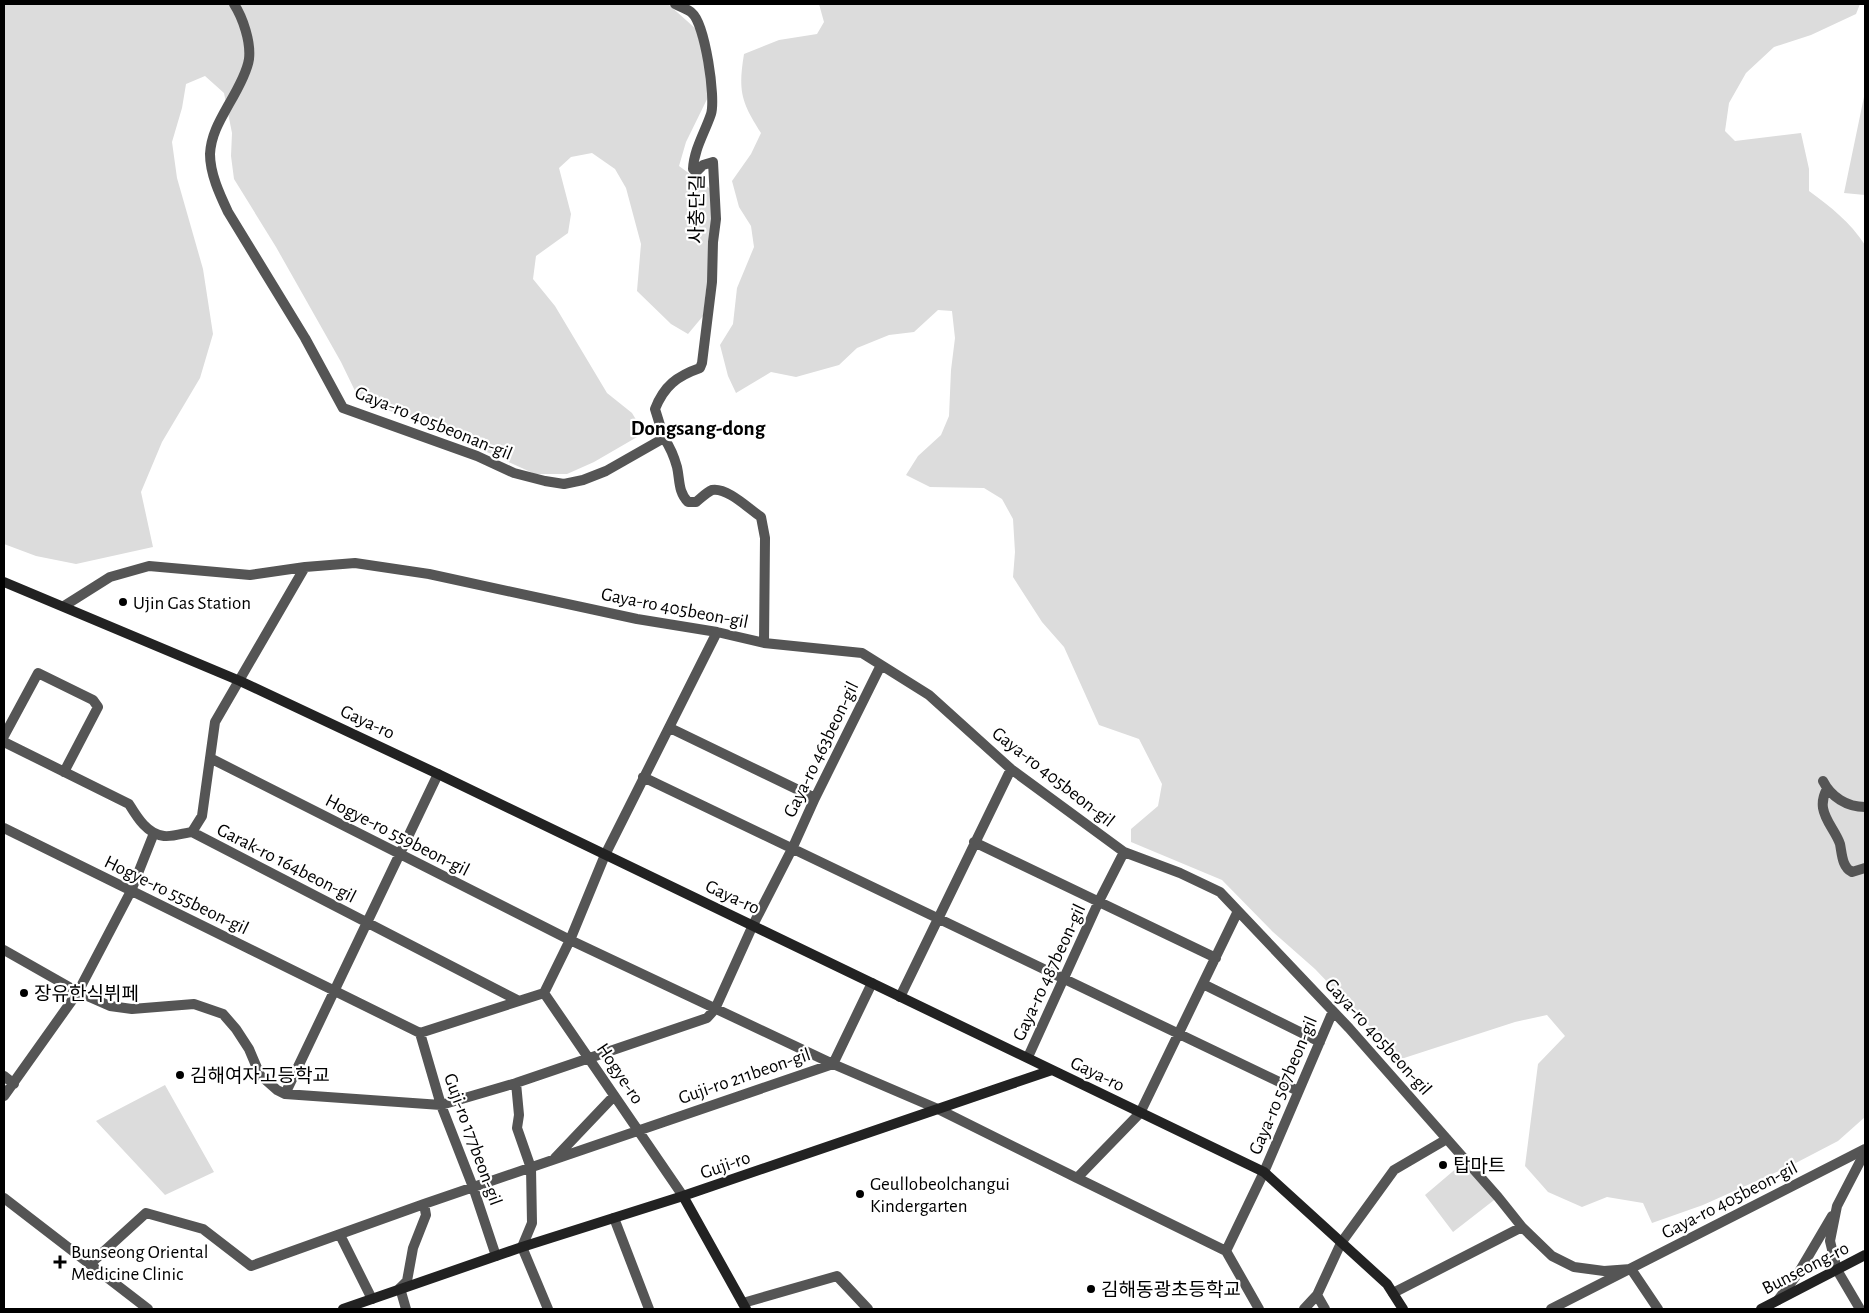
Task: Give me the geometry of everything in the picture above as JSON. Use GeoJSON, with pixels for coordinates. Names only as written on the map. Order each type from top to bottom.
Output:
{"type":"FeatureCollection","features":[{"type":"Feature","properties":{"kind":"main road","name":"Gaya-ro"},"geometry":{"type":"LineString","coordinates":[[4,582],[240,681],[753,925],[1264,1172],[1387,1284],[1403,1309]]}},
{"type":"Feature","properties":{"kind":"main road","name":"Guji-ro"},"geometry":{"type":"LineString","coordinates":[[343,1309],[400,1288],[683,1196],[1052,1070]]}},
{"type":"Feature","properties":{"kind":"main road","name":"Hogye-ro"},"geometry":{"type":"LineString","coordinates":[[683,1196],[744,1306]]}},
{"type":"Feature","properties":{"kind":"main road","name":"Bunseong-ro"},"geometry":{"type":"LineString","coordinates":[[1761,1309],[1865,1255]]}},
{"type":"Feature","properties":{"kind":"street","name":"Gaya-ro 405beonan-gil"},"geometry":{"type":"LineString","coordinates":[[234,4],[241,16],[246,33],[249,58],[245,71],[212,138],[210,155],[218,191],[251,253],[305,338],[344,408],[477,456],[514,473],[564,484],[583,480],[606,471],[664,438]]}},
{"type":"Feature","properties":{"kind":"street","name":"사충단길"},"geometry":{"type":"LineString","coordinates":[[664,438],[655,409],[662,392],[672,382],[700,368],[702,363],[712,282],[713,242],[716,219],[713,162],[703,165],[696,172],[693,169],[698,148],[711,113],[710,74],[698,23],[692,13],[675,4]]}},
{"type":"Feature","properties":{"kind":"street"},"geometry":{"type":"LineString","coordinates":[[664,438],[672,451],[682,496],[688,502],[696,502],[712,490],[721,490],[761,517],[765,538],[764,643]]}},
{"type":"Feature","properties":{"kind":"street","name":"Gaya-ro 405beon-gil"},"geometry":{"type":"LineString","coordinates":[[64,606],[110,577],[148,566],[250,575],[305,567],[355,563],[429,574],[636,619],[717,632],[764,643],[862,653],[929,695],[1011,769],[1124,852],[1180,873],[1220,892],[1333,1011],[1447,1139],[1522,1227],[1552,1256],[1574,1267],[1604,1271],[1631,1268],[1865,1150]]}},
{"type":"Feature","properties":{"kind":"street","name":"Garak-ro 164beon-gil"},"geometry":{"type":"LineString","coordinates":[[192,832],[202,816],[215,722],[305,567]]}},
{"type":"Feature","properties":{"kind":"street"},"geometry":{"type":"LineString","coordinates":[[420,1033],[544,993],[570,940],[605,855],[717,632]]}},
{"type":"Feature","properties":{"kind":"street","name":"Gaya-ro 463beon-gil"},"geometry":{"type":"LineString","coordinates":[[753,925],[881,665]]}},
{"type":"Feature","properties":{"kind":"street"},"geometry":{"type":"LineString","coordinates":[[4,736],[38,673],[92,700],[98,707],[64,772]]}},
{"type":"Feature","properties":{"kind":"street"},"geometry":{"type":"LineString","coordinates":[[670,728],[815,798]]}},
{"type":"Feature","properties":{"kind":"street"},"geometry":{"type":"LineString","coordinates":[[4,742],[129,804],[140,821],[154,833],[131,891],[78,992],[4,1096]]}},
{"type":"Feature","properties":{"kind":"street","name":"Hogye-ro 559beon-gil"},"geometry":{"type":"LineString","coordinates":[[210,758],[570,940]]}},
{"type":"Feature","properties":{"kind":"street"},"geometry":{"type":"LineString","coordinates":[[900,997],[1011,769]]}},
{"type":"Feature","properties":{"kind":"street"},"geometry":{"type":"LineString","coordinates":[[284,1094],[335,992],[366,922],[438,774]]}},
{"type":"Feature","properties":{"kind":"street"},"geometry":{"type":"LineString","coordinates":[[643,777],[1298,1091]]}},
{"type":"Feature","properties":{"kind":"street"},"geometry":{"type":"LineString","coordinates":[[1865,807],[1856,807],[1844,802],[1825,785],[1822,799],[1824,811],[1840,844],[1841,855],[1847,870],[1852,872],[1865,868]]}},
{"type":"Feature","properties":{"kind":"street","name":"Hogye-ro 555beon-gil"},"geometry":{"type":"LineString","coordinates":[[4,828],[420,1033]]}},
{"type":"Feature","properties":{"kind":"street","name":"Garak-ro 164beon-gil"},"geometry":{"type":"LineString","coordinates":[[154,833],[164,836],[192,832],[366,922]]}},
{"type":"Feature","properties":{"kind":"street"},"geometry":{"type":"LineString","coordinates":[[974,842],[1100,901]]}},
{"type":"Feature","properties":{"kind":"street","name":"Gaya-ro 487beon-gil"},"geometry":{"type":"LineString","coordinates":[[1028,1057],[1124,852]]}},
{"type":"Feature","properties":{"kind":"street","name":"Gaya-ro 487beon-gil"},"geometry":{"type":"LineString","coordinates":[[1100,901],[1216,958]]}},
{"type":"Feature","properties":{"kind":"street"},"geometry":{"type":"LineString","coordinates":[[1077,1178],[1140,1113],[1238,911]]}},
{"type":"Feature","properties":{"kind":"street"},"geometry":{"type":"LineString","coordinates":[[366,922],[520,1001]]}},
{"type":"Feature","properties":{"kind":"street"},"geometry":{"type":"LineString","coordinates":[[4,950],[78,992],[110,1006],[132,1009],[194,1004],[223,1014],[249,1049],[260,1075],[276,1090],[284,1094],[441,1105],[516,1083],[707,1018],[716,1009],[753,925]]}},
{"type":"Feature","properties":{"kind":"street","name":"Guji-ro 211beon-gil"},"geometry":{"type":"LineString","coordinates":[[570,940],[833,1064],[938,1109]]}},
{"type":"Feature","properties":{"kind":"street","name":"Guji-ro 211beon-gil"},"geometry":{"type":"LineString","coordinates":[[90,1264],[146,1213],[203,1229],[251,1266],[424,1204],[833,1064],[872,983]]}},
{"type":"Feature","properties":{"kind":"street"},"geometry":{"type":"LineString","coordinates":[[1203,984],[1320,1042]]}},
{"type":"Feature","properties":{"kind":"street","name":"Hogye-ro"},"geometry":{"type":"LineString","coordinates":[[544,993],[683,1196]]}},
{"type":"Feature","properties":{"kind":"street","name":"Gaya-ro 507beon-gil"},"geometry":{"type":"LineString","coordinates":[[1226,1251],[1264,1172],[1333,1011]]}},
{"type":"Feature","properties":{"kind":"street","name":"Guji-ro 177beon-gil"},"geometry":{"type":"LineString","coordinates":[[420,1033],[441,1105],[474,1187],[496,1256]]}},
{"type":"Feature","properties":{"kind":"street"},"geometry":{"type":"LineString","coordinates":[[4,1076],[14,1084]]}},
{"type":"Feature","properties":{"kind":"street"},"geometry":{"type":"LineString","coordinates":[[516,1083],[519,1115],[517,1128],[530,1168],[532,1223],[522,1247],[548,1309]]}},
{"type":"Feature","properties":{"kind":"street"},"geometry":{"type":"LineString","coordinates":[[552,1161],[614,1096]]}},
{"type":"Feature","properties":{"kind":"street"},"geometry":{"type":"LineString","coordinates":[[938,1109],[1226,1251],[1255,1308]]}},
{"type":"Feature","properties":{"kind":"street"},"geometry":{"type":"LineString","coordinates":[[1304,1309],[1317,1295],[1341,1243],[1394,1170],[1447,1139]]}},
{"type":"Feature","properties":{"kind":"street"},"geometry":{"type":"LineString","coordinates":[[1778,1301],[1799,1272],[1837,1206],[1865,1150]]}},
{"type":"Feature","properties":{"kind":"street"},"geometry":{"type":"LineString","coordinates":[[4,1198],[148,1309]]}},
{"type":"Feature","properties":{"kind":"street"},"geometry":{"type":"LineString","coordinates":[[406,1309],[400,1288],[407,1281],[413,1248],[426,1215],[424,1204]]}},
{"type":"Feature","properties":{"kind":"street"},"geometry":{"type":"LineString","coordinates":[[1837,1206],[1830,1241],[1837,1270],[1860,1309]]}},
{"type":"Feature","properties":{"kind":"street"},"geometry":{"type":"LineString","coordinates":[[614,1218],[649,1309]]}},
{"type":"Feature","properties":{"kind":"street"},"geometry":{"type":"LineString","coordinates":[[1393,1293],[1522,1227]]}},
{"type":"Feature","properties":{"kind":"street"},"geometry":{"type":"LineString","coordinates":[[340,1234],[372,1299]]}},
{"type":"Feature","properties":{"kind":"street"},"geometry":{"type":"LineString","coordinates":[[1551,1309],[1631,1268],[1658,1309]]}},
{"type":"Feature","properties":{"kind":"street","name":"Hogye-ro"},"geometry":{"type":"LineString","coordinates":[[744,1306],[837,1276],[868,1309]]}},
{"type":"Feature","properties":{"kind":"street"},"geometry":{"type":"LineString","coordinates":[[1317,1295],[1325,1309]]}},
{"type":"Feature","properties":{"kind":"shaded area"},"geometry":{"type":"Polygon","coordinates":[[[4,4],[668,4],[696,29],[712,89],[686,142],[679,166],[713,191],[714,222],[703,316],[688,334],[671,324],[637,291],[641,244],[626,188],[615,169],[592,153],[571,157],[559,168],[571,214],[568,233],[536,256],[533,279],[555,306],[607,393],[632,413],[644,433],[594,462],[567,474],[535,474],[432,427],[374,405],[357,395],[341,362],[276,247],[234,179],[231,156],[232,133],[224,93],[205,76],[186,84],[182,108],[172,142],[177,178],[203,269],[213,334],[200,378],[162,442],[141,492],[153,547],[76,564],[36,556],[4,544],[4,4]]]}},
{"type":"Feature","properties":{"kind":"shaded area"},"geometry":{"type":"Polygon","coordinates":[[[819,4],[1860,4],[1856,14],[1811,35],[1774,47],[1746,73],[1729,103],[1725,131],[1735,141],[1801,133],[1809,169],[1809,191],[1840,215],[1865,245],[1865,1117],[1838,1141],[1790,1166],[1703,1205],[1652,1223],[1643,1203],[1607,1197],[1582,1207],[1548,1192],[1525,1166],[1538,1064],[1565,1036],[1547,1015],[1515,1022],[1401,1059],[1315,969],[1273,932],[1222,880],[1131,842],[1131,829],[1158,806],[1162,784],[1139,739],[1099,725],[1064,647],[1042,622],[1013,577],[1015,552],[1013,519],[1002,499],[984,488],[930,487],[906,475],[918,456],[941,435],[949,416],[951,370],[955,338],[952,311],[938,310],[914,332],[889,335],[857,348],[839,365],[796,377],[771,372],[736,393],[728,376],[720,345],[733,324],[737,288],[754,247],[751,226],[739,207],[732,181],[751,154],[761,133],[745,104],[741,87],[744,54],[779,40],[817,34],[824,22],[819,4]]]}},
{"type":"Feature","properties":{"kind":"shaded area"},"geometry":{"type":"Polygon","coordinates":[[[1865,92],[1865,195],[1844,193],[1865,92]]]}},
{"type":"Feature","properties":{"kind":"shaded area"},"geometry":{"type":"Polygon","coordinates":[[[165,1085],[214,1172],[165,1195],[96,1121],[165,1085]]]}},
{"type":"Feature","properties":{"kind":"shaded area"},"geometry":{"type":"Polygon","coordinates":[[[1465,1161],[1498,1197],[1453,1232],[1425,1195],[1465,1161]]]}},
{"type":"Feature","properties":{"kind":"place","name":"Ujin Gas Station"},"geometry":{"type":"Point","coordinates":[123,602]}},
{"type":"Feature","properties":{"kind":"place","name":"장유한식뷔페"},"geometry":{"type":"Point","coordinates":[24,993]}},
{"type":"Feature","properties":{"kind":"place","name":"김해여자고등학교"},"geometry":{"type":"Point","coordinates":[180,1075]}},
{"type":"Feature","properties":{"kind":"place","name":"탑마트"},"geometry":{"type":"Point","coordinates":[1443,1165]}},
{"type":"Feature","properties":{"kind":"place","name":"Geullobeolchangui Kindergarten"},"geometry":{"type":"Point","coordinates":[860,1194]}},
{"type":"Feature","properties":{"kind":"place","name":"Bunseong Oriental Medicine Clinic"},"geometry":{"type":"Point","coordinates":[60,1262]}},
{"type":"Feature","properties":{"kind":"place","name":"김해동광초등학교"},"geometry":{"type":"Point","coordinates":[1091,1289]}},
{"type":"Feature","properties":{"kind":"district","name":"Dongsang-dong"},"geometry":{"type":"Point","coordinates":[698,428]}}]}
